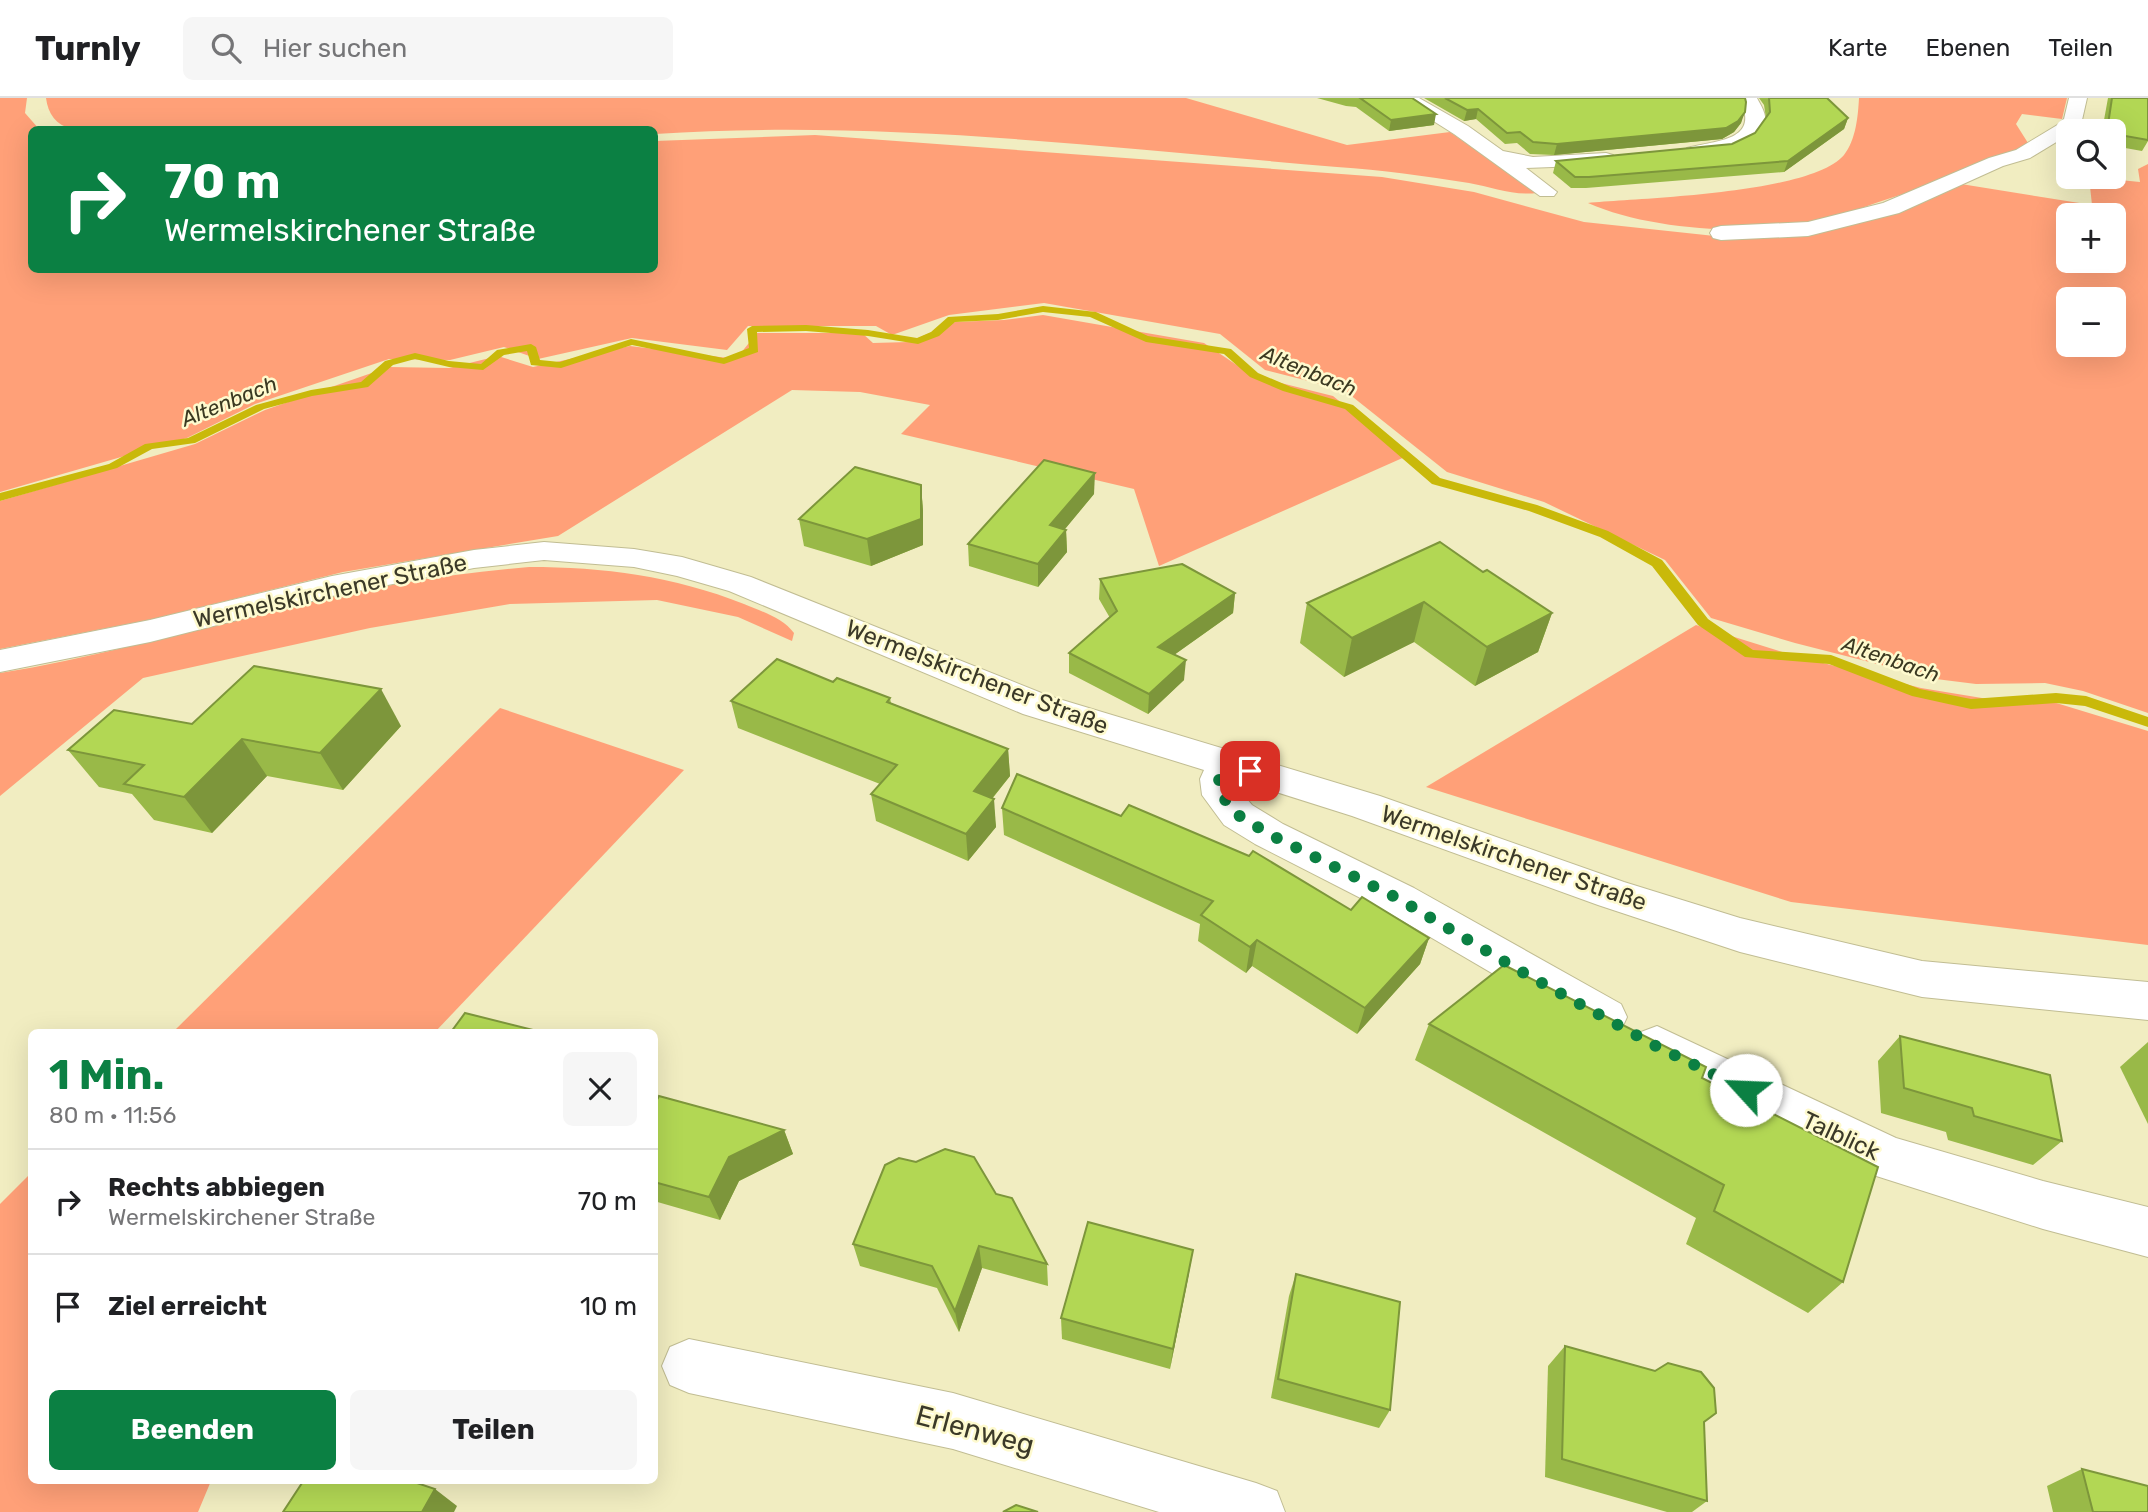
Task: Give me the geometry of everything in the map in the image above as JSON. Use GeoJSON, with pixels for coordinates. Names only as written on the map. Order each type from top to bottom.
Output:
{"type":"FeatureCollection","features":[{"type":"Feature","properties":{"kind":"street"},"geometry":{"type":"LineString","coordinates":[[1406,98],[1461,130],[1547,192]]}},
{"type":"Feature","properties":{"kind":"street"},"geometry":{"type":"LineString","coordinates":[[1675,153],[1727,147],[1748,136],[1755,123],[1756,113],[1748,98]]}},
{"type":"Feature","properties":{"kind":"street"},"geometry":{"type":"LineString","coordinates":[[1721,233],[1808,229],[1891,208],[1996,162],[2023,154],[2066,128],[2073,120],[2078,98]]}},
{"type":"Feature","properties":{"kind":"street"},"geometry":{"type":"LineString","coordinates":[[1497,156],[1514,161],[1554,164],[1621,158]]}},
{"type":"Feature","properties":{"kind":"street","name":"Wermelskirchener Straße"},"geometry":{"type":"LineString","coordinates":[[0,661],[150,631],[332,586],[474,559],[544,551],[634,558],[682,567],[740,584],[1036,705],[1366,806],[1613,894],[1740,935],[1922,979],[2148,1001]]}},
{"type":"Feature","properties":{"kind":"street","name":"Talblick"},"geometry":{"type":"LineString","coordinates":[[1225,764],[1219,779],[1221,795],[1238,815],[1269,834],[1399,899],[1524,973],[1676,1056],[1887,1158],[2043,1205],[2148,1232]]}},
{"type":"Feature","properties":{"kind":"street","name":"Erlenweg"},"geometry":{"type":"LineString","coordinates":[[689,1366],[953,1421],[1256,1512]]}},
{"type":"Feature","properties":{"kind":"shaded area"},"geometry":{"type":"Polygon","coordinates":[[[0,98],[27,98],[25,113],[36,126],[28,126],[28,273],[658,273],[658,141],[815,135],[1382,177],[1474,192],[1584,222],[1724,237],[1813,233],[1961,184],[2080,203],[2056,203],[2056,273],[2126,273],[2126,203],[2092,203],[2090,189],[2126,189],[2126,181],[2140,182],[2138,169],[2148,164],[2148,713],[2083,691],[2045,683],[1976,684],[1936,679],[1795,643],[1711,618],[1665,560],[1544,502],[1447,472],[1344,390],[1265,370],[1220,334],[1044,303],[949,315],[892,335],[876,326],[748,326],[727,350],[632,338],[538,359],[504,347],[450,360],[389,359],[255,404],[187,438],[0,492],[0,98]]]}},
{"type":"Feature","properties":{"kind":"shaded area"},"geometry":{"type":"Polygon","coordinates":[[[46,98],[1186,98],[1347,145],[1450,132],[1537,193],[1511,192],[1469,183],[1370,170],[1081,144],[911,133],[740,130],[658,134],[658,126],[64,126],[54,118],[46,98]]]}},
{"type":"Feature","properties":{"kind":"shaded area"},"geometry":{"type":"Polygon","coordinates":[[[1859,98],[2067,98],[2062,119],[2022,114],[2016,124],[2028,143],[1997,159],[1933,185],[1840,216],[1803,225],[1751,229],[1694,228],[1637,219],[1588,203],[1724,192],[1798,178],[1826,168],[1844,155],[1854,135],[1859,98]]]}},
{"type":"Feature","properties":{"kind":"shaded area"},"geometry":{"type":"Polygon","coordinates":[[[1043,315],[1204,343],[1253,376],[1333,396],[1407,456],[1159,566],[1134,489],[901,434],[930,405],[860,392],[792,390],[558,536],[343,572],[153,619],[0,649],[0,501],[195,444],[265,410],[389,367],[449,368],[498,356],[533,367],[630,346],[736,359],[757,333],[862,333],[873,343],[909,342],[955,322],[1043,315]]]}},
{"type":"Feature","properties":{"kind":"shaded area"},"geometry":{"type":"Polygon","coordinates":[[[529,567],[611,571],[691,586],[744,604],[784,623],[794,633],[792,641],[738,617],[657,600],[510,604],[370,628],[143,678],[0,796],[0,673],[100,653],[347,594],[430,579],[529,567]]]}},
{"type":"Feature","properties":{"kind":"shaded area"},"geometry":{"type":"Polygon","coordinates":[[[1696,625],[1792,655],[1921,688],[1988,699],[2053,702],[2148,731],[2148,945],[1791,902],[1426,787],[1696,625]]]}},
{"type":"Feature","properties":{"kind":"shaded area"},"geometry":{"type":"Polygon","coordinates":[[[500,708],[684,770],[438,1029],[176,1029],[500,708]]]}},
{"type":"Feature","properties":{"kind":"shaded area"},"geometry":{"type":"Polygon","coordinates":[[[28,1176],[28,1484],[210,1484],[198,1512],[0,1512],[0,1204],[28,1176]]]}},
{"type":"Feature","properties":{"kind":"building"},"geometry":{"type":"Polygon","coordinates":[[[1360,98],[1412,98],[1436,114],[1391,120],[1360,98]]]}},
{"type":"Feature","properties":{"kind":"building"},"geometry":{"type":"Polygon","coordinates":[[[1445,98],[1745,98],[1746,102],[1745,112],[1738,121],[1726,128],[1557,144],[1533,142],[1520,132],[1507,133],[1478,109],[1467,110],[1445,98]]]}},
{"type":"Feature","properties":{"kind":"building"},"geometry":{"type":"Polygon","coordinates":[[[1769,98],[1827,98],[1848,118],[1788,161],[1575,177],[1556,161],[1732,144],[1755,133],[1770,112],[1769,98]]]}},
{"type":"Feature","properties":{"kind":"building"},"geometry":{"type":"Polygon","coordinates":[[[2112,98],[2148,98],[2148,140],[2126,136],[2126,119],[2109,119],[2112,98]]]}},
{"type":"Feature","properties":{"kind":"building"},"geometry":{"type":"Polygon","coordinates":[[[1044,460],[1095,473],[1050,525],[1066,530],[1038,564],[968,544],[1044,460]]]}},
{"type":"Feature","properties":{"kind":"building"},"geometry":{"type":"Polygon","coordinates":[[[855,467],[921,485],[921,519],[867,539],[799,519],[855,467]]]}},
{"type":"Feature","properties":{"kind":"building"},"geometry":{"type":"Polygon","coordinates":[[[1440,542],[1483,572],[1487,570],[1552,613],[1487,647],[1424,602],[1352,638],[1307,603],[1440,542]]]}},
{"type":"Feature","properties":{"kind":"building"},"geometry":{"type":"Polygon","coordinates":[[[1182,564],[1235,593],[1158,647],[1186,660],[1149,694],[1069,653],[1117,611],[1100,579],[1182,564]]]}},
{"type":"Feature","properties":{"kind":"building"},"geometry":{"type":"Polygon","coordinates":[[[777,659],[833,682],[837,678],[890,698],[887,702],[1008,749],[974,791],[994,799],[966,834],[871,794],[897,765],[731,701],[777,659]]]}},
{"type":"Feature","properties":{"kind":"building"},"geometry":{"type":"Polygon","coordinates":[[[254,666],[381,689],[320,753],[242,739],[184,797],[124,784],[144,765],[68,750],[114,710],[192,724],[254,666]]]}},
{"type":"Feature","properties":{"kind":"building"},"geometry":{"type":"Polygon","coordinates":[[[1017,774],[1121,816],[1129,805],[1249,856],[1253,851],[1351,910],[1362,897],[1429,938],[1365,1008],[1257,940],[1250,947],[1201,915],[1213,901],[1002,808],[1017,774]]]}},
{"type":"Feature","properties":{"kind":"building"},"geometry":{"type":"Polygon","coordinates":[[[1504,965],[1706,1067],[1702,1078],[1878,1167],[1843,1282],[1714,1211],[1724,1185],[1429,1024],[1504,965]]]}},
{"type":"Feature","properties":{"kind":"building"},"geometry":{"type":"Polygon","coordinates":[[[465,1013],[529,1029],[453,1029],[465,1013]]]}},
{"type":"Feature","properties":{"kind":"building"},"geometry":{"type":"Polygon","coordinates":[[[1900,1036],[2050,1075],[2062,1141],[1974,1116],[1972,1108],[1904,1088],[1900,1036]]]}},
{"type":"Feature","properties":{"kind":"building"},"geometry":{"type":"Polygon","coordinates":[[[658,1098],[784,1130],[729,1157],[709,1197],[658,1183],[658,1098]]]}},
{"type":"Feature","properties":{"kind":"building"},"geometry":{"type":"Polygon","coordinates":[[[945,1149],[974,1157],[996,1194],[1012,1198],[1047,1264],[979,1246],[955,1311],[932,1266],[853,1244],[885,1165],[899,1158],[916,1162],[945,1149]]]}},
{"type":"Feature","properties":{"kind":"building"},"geometry":{"type":"Polygon","coordinates":[[[1088,1222],[1193,1250],[1173,1349],[1061,1318],[1088,1222]]]}},
{"type":"Feature","properties":{"kind":"building"},"geometry":{"type":"Polygon","coordinates":[[[1296,1274],[1400,1302],[1390,1410],[1278,1379],[1296,1274]]]}},
{"type":"Feature","properties":{"kind":"building"},"geometry":{"type":"Polygon","coordinates":[[[1565,1346],[1655,1371],[1668,1363],[1701,1372],[1714,1388],[1716,1413],[1704,1422],[1707,1501],[1562,1459],[1565,1346]]]}},
{"type":"Feature","properties":{"kind":"building"},"geometry":{"type":"Polygon","coordinates":[[[2082,1469],[2148,1486],[2148,1512],[2093,1512],[2082,1469]]]}},
{"type":"Feature","properties":{"kind":"building"},"geometry":{"type":"Polygon","coordinates":[[[301,1484],[420,1484],[435,1489],[422,1512],[283,1512],[301,1484]]]}},
{"type":"Feature","properties":{"kind":"building"},"geometry":{"type":"Polygon","coordinates":[[[1016,1505],[1038,1512],[1003,1512],[1016,1505]]]}},
{"type":"Feature","properties":{"kind":"waterway","name":"Altenbach"},"geometry":{"type":"LineString","coordinates":[[0,497],[113,466],[149,446],[191,441],[260,407],[311,393],[364,385],[389,363],[415,356],[449,364],[483,367],[501,352],[531,347],[535,363],[561,365],[631,342],[724,361],[754,350],[752,329],[806,328],[868,333],[918,341],[935,334],[952,319],[998,317],[1043,309],[1092,314],[1146,339],[1227,351],[1254,375],[1287,389],[1349,407],[1436,481],[1533,508],[1604,534],[1657,563],[1703,622],[1750,654],[1831,660],[1917,693],[1971,704],[2056,698],[2086,701],[2148,722]]}},
{"type":"Feature","properties":{"kind":"route"},"geometry":{"type":"LineString","coordinates":[[1250,771],[1225,764],[1219,779],[1221,795],[1238,815],[1269,834],[1399,899],[1524,973],[1676,1056],[1746,1090]]}}]}
